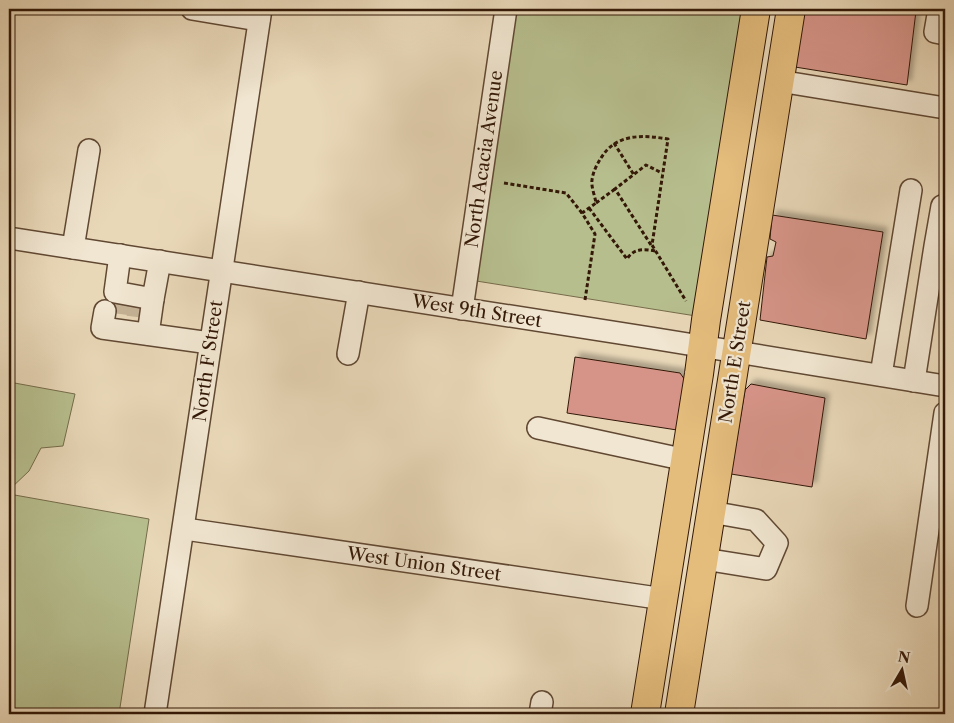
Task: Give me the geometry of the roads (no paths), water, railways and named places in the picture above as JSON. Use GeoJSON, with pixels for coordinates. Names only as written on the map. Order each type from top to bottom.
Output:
{"type":"FeatureCollection","features":[{"type":"Feature","properties":{"kind":"main road","name":"North E Street"},"geometry":{"type":"LineString","coordinates":[[645,714],[756,9]]}},
{"type":"Feature","properties":{"kind":"main road","name":"North E Street"},"geometry":{"type":"LineString","coordinates":[[679,714],[791,9]]}},
{"type":"Feature","properties":{"kind":"street"},"geometry":{"type":"LineString","coordinates":[[192,9],[260,14]]}},
{"type":"Feature","properties":{"kind":"street","name":"North Acacia Avenue"},"geometry":{"type":"LineString","coordinates":[[462,308],[506,9]]}},
{"type":"Feature","properties":{"kind":"street"},"geometry":{"type":"LineString","coordinates":[[939,9],[935,32],[945,34]]}},
{"type":"Feature","properties":{"kind":"street","name":"North F Street"},"geometry":{"type":"LineString","coordinates":[[155,714],[260,14]]}},
{"type":"Feature","properties":{"kind":"street"},"geometry":{"type":"LineString","coordinates":[[779,81],[945,108]]}},
{"type":"Feature","properties":{"kind":"street"},"geometry":{"type":"LineString","coordinates":[[73,248],[89,150]]}},
{"type":"Feature","properties":{"kind":"street"},"geometry":{"type":"LineString","coordinates":[[881,375],[911,190]]}},
{"type":"Feature","properties":{"kind":"street"},"geometry":{"type":"LineString","coordinates":[[914,381],[942,206],[945,207]]}},
{"type":"Feature","properties":{"kind":"street","name":"West 9th Street"},"geometry":{"type":"LineString","coordinates":[[9,238],[462,308],[945,386]]}},
{"type":"Feature","properties":{"kind":"street"},"geometry":{"type":"LineString","coordinates":[[120,255],[128,308]]}},
{"type":"Feature","properties":{"kind":"street"},"geometry":{"type":"LineString","coordinates":[[128,308],[160,261]]}},
{"type":"Feature","properties":{"kind":"street"},"geometry":{"type":"LineString","coordinates":[[348,354],[359,292]]}},
{"type":"Feature","properties":{"kind":"street"},"geometry":{"type":"LineString","coordinates":[[128,308],[210,343]]}},
{"type":"Feature","properties":{"kind":"street"},"geometry":{"type":"LineString","coordinates":[[917,606],[945,413]]}},
{"type":"Feature","properties":{"kind":"street"},"geometry":{"type":"LineString","coordinates":[[538,428],[686,460]]}},
{"type":"Feature","properties":{"kind":"street"},"geometry":{"type":"LineString","coordinates":[[704,559],[766,569],[777,543],[756,520],[711,512]]}},
{"type":"Feature","properties":{"kind":"street","name":"West Union Street"},"geometry":{"type":"LineString","coordinates":[[184,529],[664,599]]}},
{"type":"Feature","properties":{"kind":"tunnel"},"geometry":{"type":"LineString","coordinates":[[120,314],[122,297]]}},
{"type":"Feature","properties":{"kind":"tunnel"},"geometry":{"type":"LineString","coordinates":[[137,317],[139,300]]}}]}
